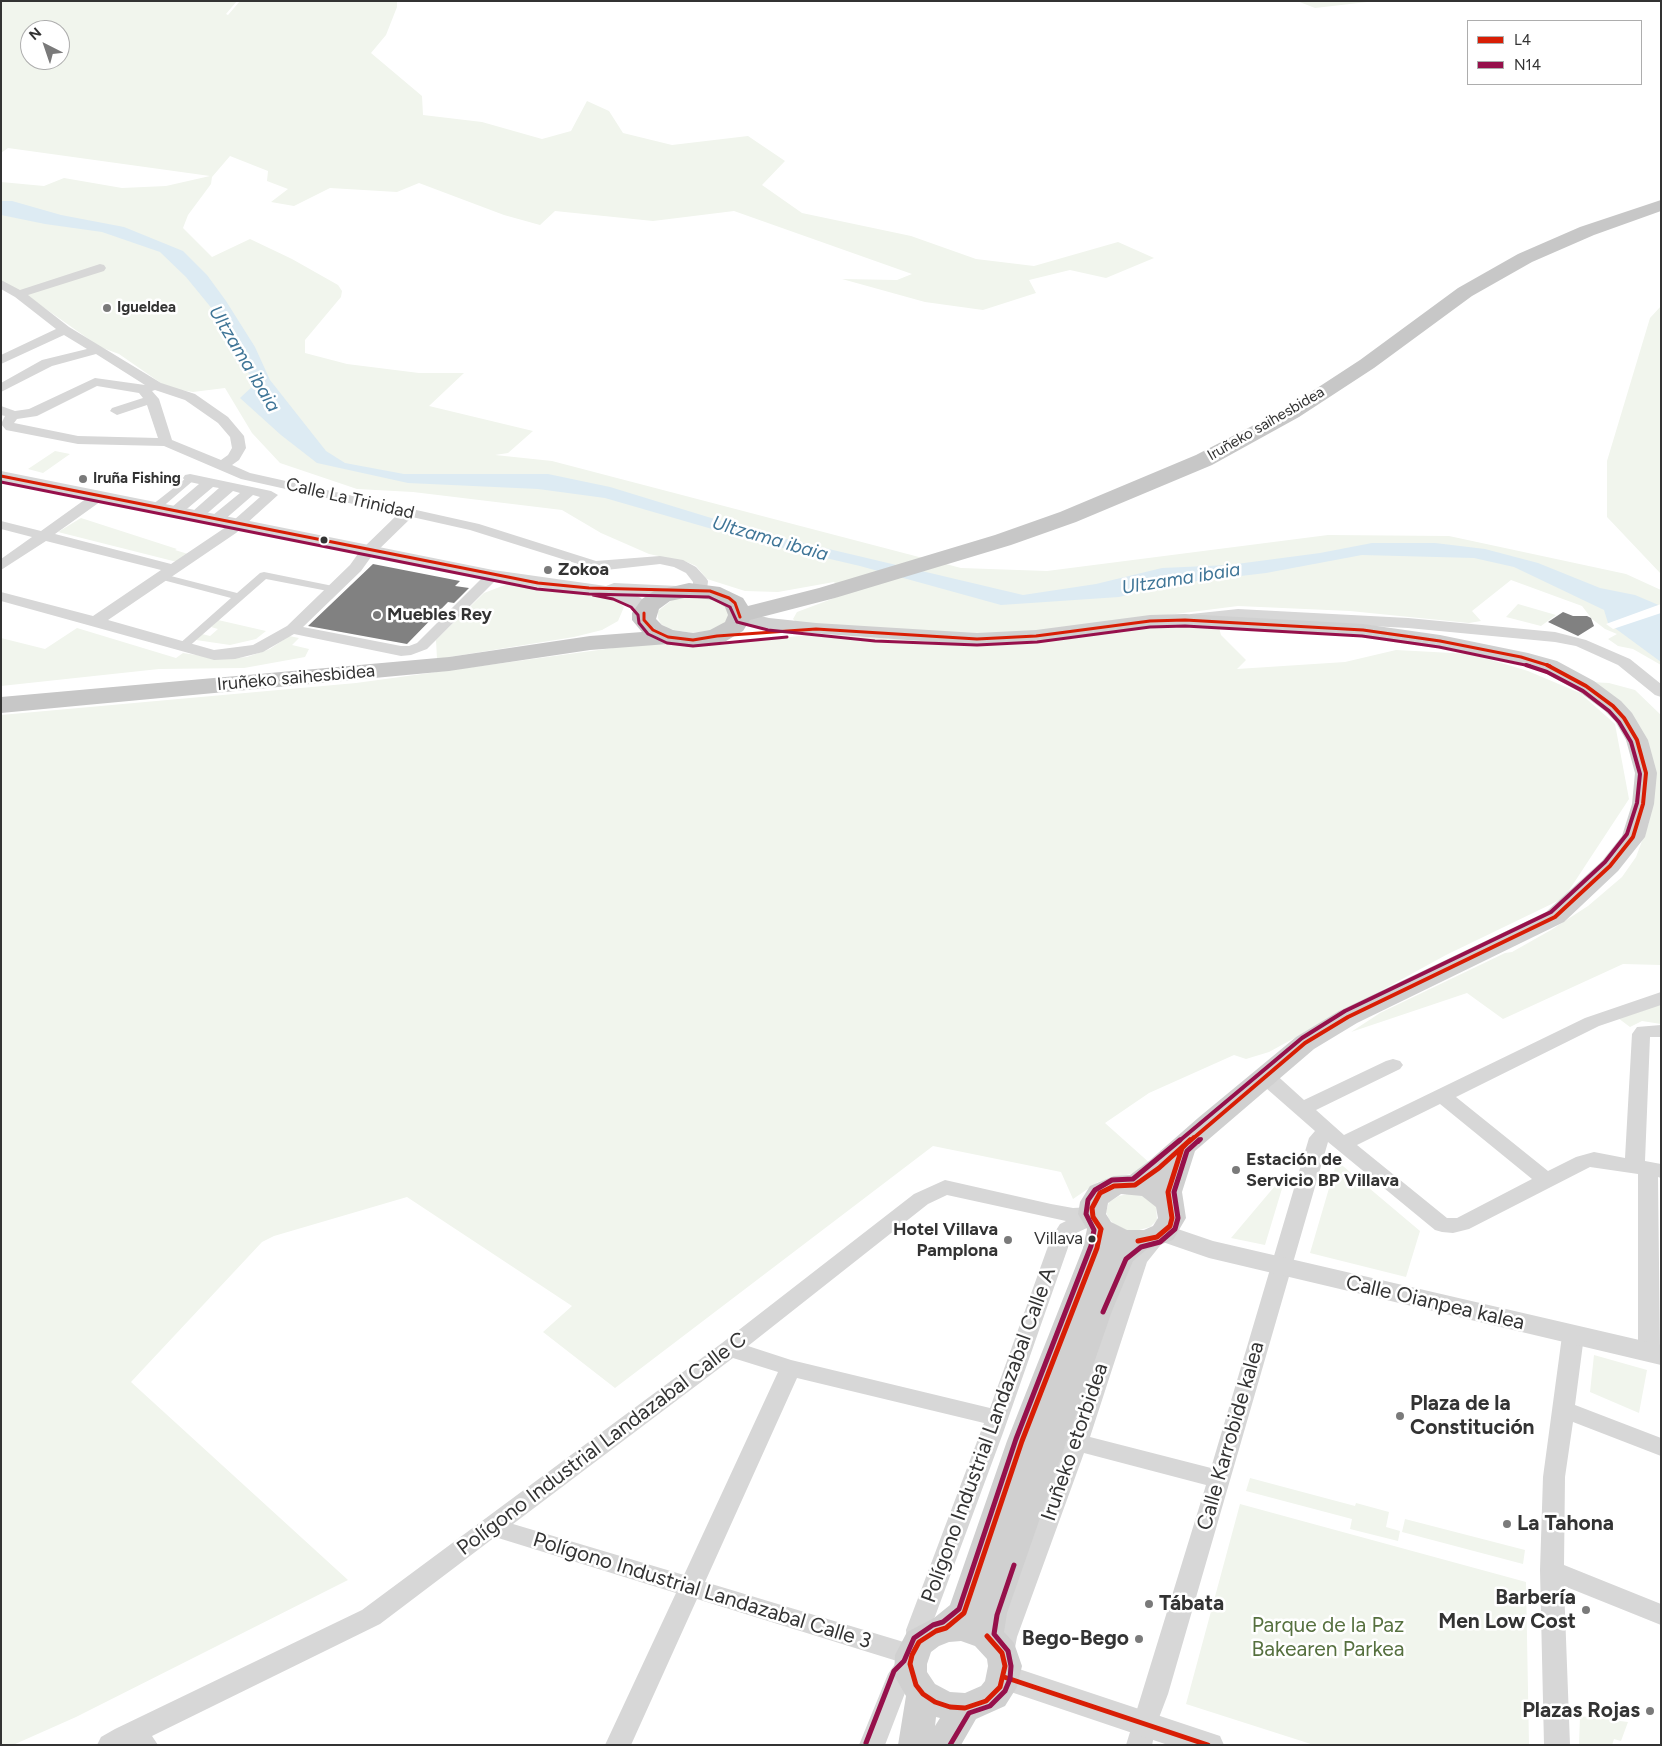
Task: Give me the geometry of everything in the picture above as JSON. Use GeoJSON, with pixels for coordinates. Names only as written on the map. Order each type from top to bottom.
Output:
{"type":"FeatureCollection","features":[{"type":"Feature","properties":{"kind":"highway","name":"Iruñeko saihesbidea"},"geometry":{"type":"LineString","coordinates":[[740,616],[982,547],[1068,517],[1204,460],[1292,413],[1367,364],[1465,292],[1525,258],[1587,231],[1661,205]]}},
{"type":"Feature","properties":{"kind":"highway","name":"Iruñeko saihesbidea"},"geometry":{"type":"LineString","coordinates":[[590,643],[621,632],[644,616],[650,604],[662,596],[699,592],[779,595],[853,584]]}},
{"type":"Feature","properties":{"kind":"highway"},"geometry":{"type":"LineString","coordinates":[[644,616],[652,630],[668,637],[692,640],[717,636],[735,626],[740,616],[735,603],[699,592]]}},
{"type":"Feature","properties":{"kind":"highway","name":"Iruñeko saihesbidea"},"geometry":{"type":"LineString","coordinates":[[1,705],[450,664],[590,643],[668,637]]}},
{"type":"Feature","properties":{"kind":"main road"},"geometry":{"type":"LineString","coordinates":[[791,626],[786,619],[786,611],[801,600]]}},
{"type":"Feature","properties":{"kind":"main road"},"geometry":{"type":"LineString","coordinates":[[740,616],[769,624],[816,629],[977,639],[1036,636],[1150,622],[1185,620],[1363,630],[1440,641],[1521,657],[1549,666],[1586,686],[1614,706],[1624,718],[1637,740],[1646,773],[1643,804],[1633,837],[1610,866],[1555,917],[1348,1017],[1306,1043],[1207,1124],[1182,1148],[1134,1185]]}},
{"type":"Feature","properties":{"kind":"main road"},"geometry":{"type":"LineString","coordinates":[[717,636],[816,629]]}},
{"type":"Feature","properties":{"kind":"main road"},"geometry":{"type":"LineString","coordinates":[[1160,1225],[1182,1148]]}},
{"type":"Feature","properties":{"kind":"main road"},"geometry":{"type":"LineString","coordinates":[[922,1647],[968,1628],[998,1655],[1000,1687],[993,1696],[972,1706],[950,1707],[935,1702],[923,1694],[913,1680],[922,1647],[964,1613],[1022,1441],[1097,1248],[1094,1202],[1100,1193],[1114,1186],[1134,1185],[1156,1191],[1160,1225]]}},
{"type":"Feature","properties":{"kind":"main road"},"geometry":{"type":"LineString","coordinates":[[1096,1220],[1123,1240],[1160,1225]]}},
{"type":"Feature","properties":{"kind":"main road","name":"Iruñeko etorbidea"},"geometry":{"type":"LineString","coordinates":[[998,1655],[991,1613],[1097,1311],[1121,1254],[1160,1225]]}},
{"type":"Feature","properties":{"kind":"main road"},"geometry":{"type":"LineString","coordinates":[[915,1745],[923,1694]]}},
{"type":"Feature","properties":{"kind":"main road"},"geometry":{"type":"LineString","coordinates":[[942,1745],[972,1706]]}},
{"type":"Feature","properties":{"kind":"street"},"geometry":{"type":"LineString","coordinates":[[19,294],[100,268]]}},
{"type":"Feature","properties":{"kind":"street"},"geometry":{"type":"LineString","coordinates":[[1,284],[19,294],[65,330],[97,350],[150,392],[166,442]]}},
{"type":"Feature","properties":{"kind":"street"},"geometry":{"type":"LineString","coordinates":[[1,360],[65,330]]}},
{"type":"Feature","properties":{"kind":"street"},"geometry":{"type":"LineString","coordinates":[[1,388],[47,363],[97,350]]}},
{"type":"Feature","properties":{"kind":"street"},"geometry":{"type":"LineString","coordinates":[[7,413],[32,413],[95,382],[190,397],[223,420],[237,436],[239,448],[234,457],[223,465]]}},
{"type":"Feature","properties":{"kind":"street"},"geometry":{"type":"LineString","coordinates":[[116,411],[150,392]]}},
{"type":"Feature","properties":{"kind":"street","name":"Calle La Trinidad"},"geometry":{"type":"LineString","coordinates":[[7,413],[7,423],[11,426],[78,440],[166,442],[246,476],[474,527],[594,565],[606,566],[660,560],[678,563],[691,570],[701,581],[699,592]]}},
{"type":"Feature","properties":{"kind":"street"},"geometry":{"type":"LineString","coordinates":[[1,476],[538,583],[589,588],[618,587],[699,592]]}},
{"type":"Feature","properties":{"kind":"street"},"geometry":{"type":"LineString","coordinates":[[96,621],[168,575],[241,523],[271,495],[190,478],[156,507]]}},
{"type":"Feature","properties":{"kind":"street"},"geometry":{"type":"LineString","coordinates":[[177,510],[210,482]]}},
{"type":"Feature","properties":{"kind":"street"},"geometry":{"type":"LineString","coordinates":[[198,514],[229,487]]}},
{"type":"Feature","properties":{"kind":"street"},"geometry":{"type":"LineString","coordinates":[[218,518],[250,492]]}},
{"type":"Feature","properties":{"kind":"street"},"geometry":{"type":"LineString","coordinates":[[1,566],[99,496]]}},
{"type":"Feature","properties":{"kind":"street"},"geometry":{"type":"LineString","coordinates":[[1,596],[214,655],[235,654],[258,649],[292,629],[329,589],[356,568],[371,549],[409,512]]}},
{"type":"Feature","properties":{"kind":"street"},"geometry":{"type":"LineString","coordinates":[[1,525],[43,536],[239,597]]}},
{"type":"Feature","properties":{"kind":"street"},"geometry":{"type":"LineString","coordinates":[[182,647],[264,574],[329,589]]}},
{"type":"Feature","properties":{"kind":"street"},"geometry":{"type":"LineString","coordinates":[[292,629],[401,651],[411,650],[422,646],[493,575]]}},
{"type":"Feature","properties":{"kind":"street"},"geometry":{"type":"LineString","coordinates":[[589,588],[625,597],[636,602],[644,616]]}},
{"type":"Feature","properties":{"kind":"street"},"geometry":{"type":"LineString","coordinates":[[1185,620],[1238,614],[1332,618],[1528,634],[1581,643],[1629,665],[1661,692]]}},
{"type":"Feature","properties":{"kind":"street"},"geometry":{"type":"LineString","coordinates":[[1335,1137],[1441,1095],[1592,1022],[1661,998]]}},
{"type":"Feature","properties":{"kind":"street"},"geometry":{"type":"LineString","coordinates":[[1655,1354],[1641,1034],[1644,1031],[1661,1031]]}},
{"type":"Feature","properties":{"kind":"street"},"geometry":{"type":"LineString","coordinates":[[1303,1108],[1393,1065]]}},
{"type":"Feature","properties":{"kind":"street"},"geometry":{"type":"LineString","coordinates":[[1266,1076],[1434,1221],[1442,1225],[1453,1226],[1462,1224],[1546,1180],[1583,1162],[1594,1159],[1648,1169]]}},
{"type":"Feature","properties":{"kind":"street"},"geometry":{"type":"LineString","coordinates":[[1441,1095],[1546,1180]]}},
{"type":"Feature","properties":{"kind":"street","name":"Calle Karrobide kalea"},"geometry":{"type":"LineString","coordinates":[[1142,1734],[1156,1694],[1319,1138],[1335,1137]]}},
{"type":"Feature","properties":{"kind":"street","name":"Polígono Industrial Landazabal Calle C"},"geometry":{"type":"LineString","coordinates":[[126,1742],[371,1617],[730,1349],[921,1199],[945,1187],[1096,1220]]}},
{"type":"Feature","properties":{"kind":"street","name":"Polígono Industrial Landazabal Calle A"},"geometry":{"type":"LineString","coordinates":[[872,1745],[900,1674],[922,1647],[918,1630],[998,1418],[1061,1238],[1067,1229],[1096,1220]]}},
{"type":"Feature","properties":{"kind":"street","name":"Calle Oianpea kalea"},"geometry":{"type":"LineString","coordinates":[[1160,1225],[1209,1249],[1655,1354]]}},
{"type":"Feature","properties":{"kind":"street","name":"Iruñeko etorbidea"},"geometry":{"type":"LineString","coordinates":[[998,1655],[1077,1442],[1137,1258],[1160,1225]]}},
{"type":"Feature","properties":{"kind":"street"},"geometry":{"type":"LineString","coordinates":[[1557,1745],[1552,1570],[1554,1477],[1573,1336]]}},
{"type":"Feature","properties":{"kind":"street"},"geometry":{"type":"LineString","coordinates":[[730,1349],[791,1368],[998,1418]]}},
{"type":"Feature","properties":{"kind":"street"},"geometry":{"type":"LineString","coordinates":[[618,1745],[791,1368]]}},
{"type":"Feature","properties":{"kind":"street"},"geometry":{"type":"LineString","coordinates":[[1564,1410],[1661,1447]]}},
{"type":"Feature","properties":{"kind":"street"},"geometry":{"type":"LineString","coordinates":[[1077,1442],[1219,1479]]}},
{"type":"Feature","properties":{"kind":"street","name":"Polígono Industrial Landazabal Calle 3"},"geometry":{"type":"LineString","coordinates":[[493,1527],[689,1588],[922,1647]]}},
{"type":"Feature","properties":{"kind":"street"},"geometry":{"type":"LineString","coordinates":[[1552,1570],[1661,1615]]}},
{"type":"Feature","properties":{"kind":"street"},"geometry":{"type":"LineString","coordinates":[[998,1655],[1142,1734],[1209,1745]]}},
{"type":"Feature","properties":{"kind":"street"},"geometry":{"type":"LineString","coordinates":[[958,1745],[972,1706]]}},
{"type":"Feature","properties":{"kind":"green space"},"geometry":{"type":"Polygon","coordinates":[[[1,1],[237,1],[226,14],[228,15],[240,1],[397,1],[397,7],[386,35],[371,53],[422,96],[423,115],[482,122],[542,139],[571,131],[587,101],[609,111],[623,133],[672,145],[748,136],[785,161],[762,185],[802,213],[911,236],[976,259],[1034,266],[1118,242],[1154,258],[1106,278],[1070,270],[1029,280],[1036,293],[983,310],[925,302],[842,279],[897,280],[912,274],[734,211],[653,221],[555,211],[540,225],[504,215],[419,183],[397,192],[330,188],[294,206],[271,202],[288,189],[267,181],[268,171],[230,156],[212,177],[211,184],[188,215],[183,228],[212,257],[250,239],[292,259],[338,285],[342,291],[341,297],[305,340],[305,353],[347,364],[419,373],[464,373],[429,406],[533,431],[508,453],[495,455],[552,461],[961,568],[1047,571],[1328,535],[1449,536],[1626,574],[1661,590],[1661,665],[1633,649],[1618,646],[1608,639],[1617,634],[1605,629],[1592,619],[1582,606],[1511,580],[1472,611],[1481,621],[1469,623],[1350,611],[1238,606],[1042,631],[992,635],[798,624],[793,619],[797,612],[845,594],[834,582],[778,592],[745,591],[707,579],[696,566],[687,562],[649,554],[601,533],[562,510],[413,492],[357,489],[280,463],[252,433],[225,388],[193,392],[168,388],[119,354],[100,347],[26,295],[1,284],[1,182],[44,186],[64,178],[122,188],[166,186],[210,176],[8,148],[1,153],[1,1]]]}},
{"type":"Feature","properties":{"kind":"green space"},"geometry":{"type":"Polygon","coordinates":[[[1297,1],[1376,1],[1315,8],[1297,1]]]}},
{"type":"Feature","properties":{"kind":"green space"},"geometry":{"type":"Polygon","coordinates":[[[1661,306],[1661,574],[1607,517],[1607,461],[1650,318],[1661,306]]]}},
{"type":"Feature","properties":{"kind":"green space"},"geometry":{"type":"Polygon","coordinates":[[[55,451],[70,454],[43,473],[28,469],[55,451]]]}},
{"type":"Feature","properties":{"kind":"green space"},"geometry":{"type":"Polygon","coordinates":[[[81,518],[188,554],[177,562],[58,532],[81,518]]]}},
{"type":"Feature","properties":{"kind":"green space"},"geometry":{"type":"Polygon","coordinates":[[[510,583],[585,593],[616,600],[624,607],[618,621],[602,630],[574,637],[437,659],[436,640],[484,593],[510,583]]]}},
{"type":"Feature","properties":{"kind":"green space"},"geometry":{"type":"Polygon","coordinates":[[[683,597],[716,599],[729,608],[728,620],[714,630],[692,633],[669,629],[661,624],[658,618],[658,611],[672,600],[683,597]]]}},
{"type":"Feature","properties":{"kind":"green space"},"geometry":{"type":"Polygon","coordinates":[[[1518,604],[1556,615],[1541,626],[1506,617],[1518,604]]]}},
{"type":"Feature","properties":{"kind":"green space"},"geometry":{"type":"Polygon","coordinates":[[[218,620],[266,631],[256,639],[230,645],[196,640],[202,634],[210,636],[218,629],[211,627],[218,620]]]}},
{"type":"Feature","properties":{"kind":"green space"},"geometry":{"type":"Polygon","coordinates":[[[1218,624],[1221,635],[1246,660],[1237,669],[1345,662],[1396,650],[1471,654],[1528,671],[1580,693],[1615,724],[1629,799],[1564,898],[1446,955],[1269,1052],[1246,1059],[1234,1055],[1149,1093],[1105,1123],[1152,1165],[1138,1172],[1098,1182],[1073,1199],[1061,1172],[933,1146],[615,1388],[543,1332],[572,1306],[407,1197],[274,1236],[262,1242],[131,1382],[348,1580],[76,1717],[13,1745],[1,1745],[1,715],[356,683],[650,643],[721,645],[816,634],[984,644],[1148,627],[1218,624]]]}},
{"type":"Feature","properties":{"kind":"green space"},"geometry":{"type":"Polygon","coordinates":[[[77,628],[176,658],[183,653],[223,659],[247,657],[270,649],[289,636],[299,638],[292,645],[309,649],[305,657],[244,668],[159,669],[1,686],[1,638],[45,649],[77,628]]]}},
{"type":"Feature","properties":{"kind":"green space"},"geometry":{"type":"Polygon","coordinates":[[[1591,682],[1609,683],[1635,690],[1661,715],[1661,965],[1623,964],[1503,1019],[1467,993],[1351,1032],[1380,1013],[1505,953],[1512,952],[1551,930],[1588,906],[1622,877],[1636,857],[1649,822],[1654,788],[1648,754],[1591,682]]]}},
{"type":"Feature","properties":{"kind":"green space"},"geometry":{"type":"Polygon","coordinates":[[[1661,1001],[1661,1024],[1642,1021],[1630,1027],[1618,1018],[1661,1001]]]}},
{"type":"Feature","properties":{"kind":"green space"},"geometry":{"type":"Polygon","coordinates":[[[1337,1161],[1420,1231],[1406,1277],[1310,1253],[1337,1161]]]}},
{"type":"Feature","properties":{"kind":"green space"},"geometry":{"type":"Polygon","coordinates":[[[1287,1172],[1265,1245],[1231,1238],[1269,1193],[1287,1172]]]}},
{"type":"Feature","properties":{"kind":"green space"},"geometry":{"type":"Polygon","coordinates":[[[1128,1194],[1143,1196],[1156,1206],[1157,1220],[1150,1227],[1139,1230],[1126,1230],[1115,1225],[1109,1219],[1106,1212],[1109,1202],[1119,1196],[1128,1194]]]}},
{"type":"Feature","properties":{"kind":"green space"},"geometry":{"type":"Polygon","coordinates":[[[1594,1355],[1647,1370],[1639,1413],[1590,1392],[1594,1355]]]}},
{"type":"Feature","properties":{"kind":"green space"},"geometry":{"type":"Polygon","coordinates":[[[1250,1478],[1355,1506],[1356,1503],[1389,1512],[1386,1527],[1400,1531],[1398,1541],[1350,1529],[1352,1519],[1246,1491],[1250,1478]]]}},
{"type":"Feature","properties":{"kind":"green space","name":"Parque de la Paz Bakearen Parkea"},"geometry":{"type":"Polygon","coordinates":[[[1240,1504],[1526,1582],[1529,1745],[1314,1745],[1186,1704],[1240,1504]]]}},
{"type":"Feature","properties":{"kind":"green space"},"geometry":{"type":"Polygon","coordinates":[[[1405,1519],[1525,1550],[1523,1564],[1402,1532],[1405,1519]]]}},
{"type":"Feature","properties":{"kind":"green space"},"geometry":{"type":"Polygon","coordinates":[[[1580,1716],[1628,1722],[1621,1741],[1614,1739],[1612,1745],[1579,1745],[1580,1716]]]}},
{"type":"Feature","properties":{"kind":"water","name":"Ultzama ibaia"},"geometry":{"type":"Polygon","coordinates":[[[1,201],[12,201],[61,215],[124,227],[183,251],[207,275],[226,301],[255,347],[270,380],[326,451],[345,463],[404,474],[548,474],[610,487],[757,532],[1023,595],[1096,584],[1162,568],[1229,565],[1320,553],[1372,543],[1435,543],[1485,549],[1538,563],[1600,588],[1635,595],[1661,606],[1661,662],[1608,623],[1604,610],[1514,567],[1474,558],[1362,555],[1266,573],[1173,584],[1119,597],[1001,605],[860,566],[757,542],[605,498],[538,489],[408,483],[317,463],[281,435],[240,398],[254,385],[227,327],[186,277],[160,252],[102,232],[45,224],[1,215],[1,201]]]}},
{"type":"Feature","properties":{"kind":"pier"},"geometry":{"type":"Polygon","coordinates":[[[1661,604],[1661,613],[1613,629],[1606,624],[1661,604]]]}},
{"type":"Feature","properties":{"kind":"building","name":"Muebles Rey"},"geometry":{"type":"Polygon","coordinates":[[[373,564],[460,581],[455,586],[469,588],[454,603],[448,602],[407,644],[308,626],[373,564]]]}},
{"type":"Feature","properties":{"kind":"building"},"geometry":{"type":"Polygon","coordinates":[[[1563,612],[1573,616],[1587,616],[1591,618],[1594,626],[1578,636],[1548,622],[1563,612]]]}},
{"type":"Feature","properties":{"kind":"transit line","name":"L4"},"geometry":{"type":"LineString","coordinates":[[1,476],[538,583],[589,588],[710,591],[729,598],[735,603],[740,617]]}},
{"type":"Feature","properties":{"kind":"transit line","name":"N14"},"geometry":{"type":"LineString","coordinates":[[1,482],[537,589],[589,594],[709,597],[730,607],[737,622],[768,630],[875,641],[977,645],[1037,642],[1150,627],[1185,626],[1362,636],[1439,647],[1519,663],[1547,672],[1583,691],[1609,711],[1619,722],[1631,742],[1640,774],[1637,803],[1627,834],[1605,862],[1551,912],[1345,1011],[1302,1038],[1203,1119],[1155,1163],[1133,1179],[1112,1180],[1095,1190],[1088,1200],[1086,1214],[1094,1230],[1091,1246],[1016,1439],[959,1609],[943,1622],[933,1625],[914,1638],[904,1661],[894,1671],[866,1743]]}},
{"type":"Feature","properties":{"kind":"transit line","name":"N14"},"geometry":{"type":"LineString","coordinates":[[593,595],[613,599],[631,607],[638,615],[639,623],[648,634],[667,643],[693,646],[787,637]]}},
{"type":"Feature","properties":{"kind":"transit line","name":"L4"},"geometry":{"type":"LineString","coordinates":[[644,613],[644,620],[653,630],[668,637],[693,640],[717,636],[816,629],[977,639],[1036,636],[1150,621],[1185,620],[1363,630],[1440,641],[1521,657],[1549,666],[1586,686],[1613,706],[1624,718],[1637,740],[1646,773],[1643,804],[1633,837],[1610,866],[1555,917],[1348,1017],[1305,1043],[1207,1124],[1182,1148],[1168,1192],[1172,1218],[1170,1226],[1157,1237],[1138,1241]]}},
{"type":"Feature","properties":{"kind":"transit line","name":"L4"},"geometry":{"type":"LineString","coordinates":[[1101,1229],[1093,1217],[1092,1208],[1100,1193],[1114,1186],[1135,1185],[1159,1168],[1194,1137]]}},
{"type":"Feature","properties":{"kind":"transit line","name":"N14"},"geometry":{"type":"LineString","coordinates":[[1103,1312],[1126,1259],[1141,1247],[1160,1242],[1175,1229],[1178,1218],[1174,1192],[1187,1151],[1201,1139]]}},
{"type":"Feature","properties":{"kind":"transit line","name":"L4"},"geometry":{"type":"LineString","coordinates":[[987,1636],[1002,1653],[1005,1666],[1000,1687],[986,1701],[965,1708],[950,1707],[935,1702],[923,1694],[916,1685],[910,1664],[912,1655],[919,1642],[936,1631],[946,1628],[964,1613],[1022,1441],[1097,1248],[1101,1229]]}},
{"type":"Feature","properties":{"kind":"transit line","name":"N14"},"geometry":{"type":"LineString","coordinates":[[950,1745],[969,1713],[990,1706],[1005,1691],[1010,1679],[1011,1666],[1008,1651],[994,1634],[997,1615],[1014,1565]]}},
{"type":"Feature","properties":{"kind":"transit line","name":"L4"},"geometry":{"type":"LineString","coordinates":[[1004,1677],[1208,1745]]}},
{"type":"Feature","properties":{"kind":"place","name":"Igueldea"},"geometry":{"type":"Point","coordinates":[107,308]}},
{"type":"Feature","properties":{"kind":"place","name":"Iruña Fishing"},"geometry":{"type":"Point","coordinates":[83,479]}},
{"type":"Feature","properties":{"kind":"place","name":"Zokoa"},"geometry":{"type":"Point","coordinates":[548,570]}},
{"type":"Feature","properties":{"kind":"place","name":"Muebles Rey"},"geometry":{"type":"Point","coordinates":[377,615]}},
{"type":"Feature","properties":{"kind":"place","name":"Estación de Servicio BP Villava"},"geometry":{"type":"Point","coordinates":[1236,1170]}},
{"type":"Feature","properties":{"kind":"place","name":"Villava"},"geometry":{"type":"Point","coordinates":[1092,1239]}},
{"type":"Feature","properties":{"kind":"place","name":"Hotel Villava Pamplona"},"geometry":{"type":"Point","coordinates":[1008,1240]}},
{"type":"Feature","properties":{"kind":"place","name":"Plaza de la Constitución"},"geometry":{"type":"Point","coordinates":[1400,1416]}},
{"type":"Feature","properties":{"kind":"place","name":"La Tahona"},"geometry":{"type":"Point","coordinates":[1507,1524]}},
{"type":"Feature","properties":{"kind":"place","name":"Tábata"},"geometry":{"type":"Point","coordinates":[1149,1604]}},
{"type":"Feature","properties":{"kind":"place","name":"Barbería Men Low Cost"},"geometry":{"type":"Point","coordinates":[1586,1610]}},
{"type":"Feature","properties":{"kind":"place","name":"Bego-Bego"},"geometry":{"type":"Point","coordinates":[1139,1639]}},
{"type":"Feature","properties":{"kind":"place","name":"Plazas Rojas"},"geometry":{"type":"Point","coordinates":[1650,1711]}}]}
